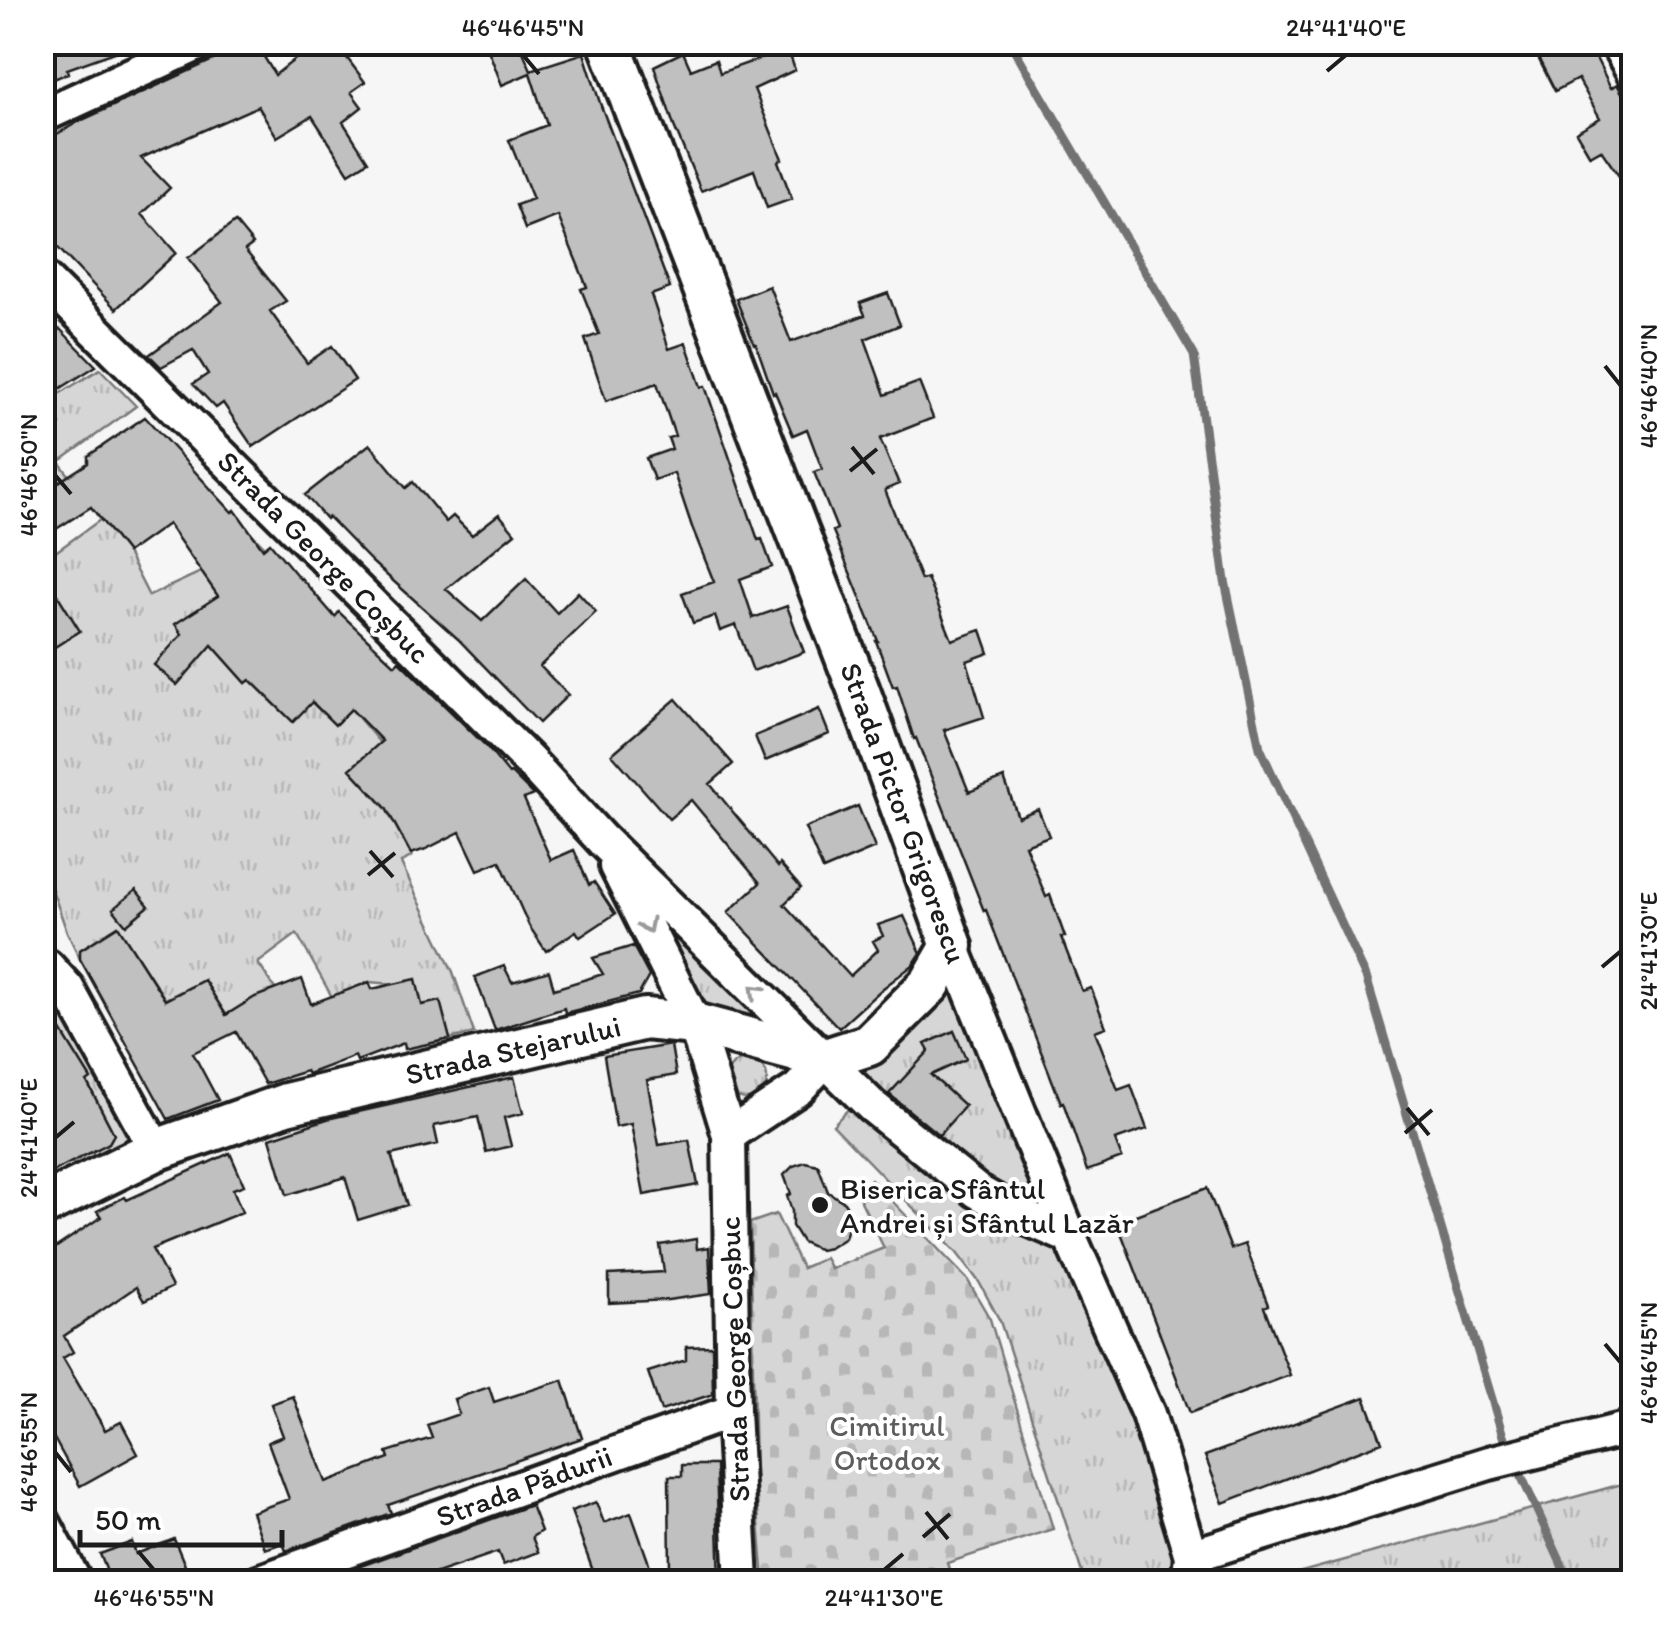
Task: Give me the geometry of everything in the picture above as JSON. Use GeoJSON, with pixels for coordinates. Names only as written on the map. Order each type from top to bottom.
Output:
{"type":"FeatureCollection","features":[{"type":"Feature","properties":{"kind":"street"},"geometry":{"type":"LineString","coordinates":[[42,116],[202,42]]}},
{"type":"Feature","properties":{"kind":"street","name":"Strada Pictor Grigorescu"},"geometry":{"type":"LineString","coordinates":[[609,42],[860,691],[952,946],[1070,1237],[1148,1414],[1189,1569]]}},
{"type":"Feature","properties":{"kind":"street"},"geometry":{"type":"LineString","coordinates":[[1616,42],[1634,73]]}},
{"type":"Feature","properties":{"kind":"street","name":"Strada George Coșbuc"},"geometry":{"type":"LineString","coordinates":[[42,278],[872,1106],[977,1191],[1018,1215],[1070,1237]]}},
{"type":"Feature","properties":{"kind":"street","name":"Strada George Coșbuc"},"geometry":{"type":"LineString","coordinates":[[602,840],[696,1024],[729,1134],[733,1411],[742,1582]]}},
{"type":"Feature","properties":{"kind":"street"},"geometry":{"type":"LineString","coordinates":[[729,1134],[798,1089],[826,1059],[869,1045],[930,984],[952,946]]}},
{"type":"Feature","properties":{"kind":"street"},"geometry":{"type":"LineString","coordinates":[[42,965],[67,988],[156,1150]]}},
{"type":"Feature","properties":{"kind":"street","name":"Strada Stejarului"},"geometry":{"type":"LineString","coordinates":[[42,1206],[156,1150],[286,1104],[645,1019],[696,1024],[826,1059]]}},
{"type":"Feature","properties":{"kind":"street","name":"Strada Pădurii"},"geometry":{"type":"LineString","coordinates":[[258,1582],[733,1411]]}},
{"type":"Feature","properties":{"kind":"street"},"geometry":{"type":"LineString","coordinates":[[1189,1569],[1489,1462],[1634,1426]]}},
{"type":"Feature","properties":{"kind":"street"},"geometry":{"type":"LineString","coordinates":[[42,1520],[75,1582]]}},
{"type":"Feature","properties":{"kind":"green space"},"geometry":{"type":"Polygon","coordinates":[[[100,369],[136,406],[59,462],[69,475],[43,493],[42,434],[60,424],[46,402],[100,369]]]}},
{"type":"Feature","properties":{"kind":"green space"},"geometry":{"type":"Polygon","coordinates":[[[143,489],[109,530],[127,553],[149,596],[201,572],[253,535],[265,547],[221,583],[244,612],[213,646],[246,683],[292,643],[311,702],[335,724],[351,709],[380,743],[351,770],[386,809],[412,856],[401,863],[453,972],[474,1033],[450,1039],[440,1002],[422,1005],[415,980],[394,984],[369,982],[332,997],[297,934],[258,963],[275,989],[226,1015],[204,980],[165,999],[131,947],[97,939],[81,949],[80,959],[43,864],[42,813],[51,805],[42,801],[43,561],[143,489]]]}},
{"type":"Feature","properties":{"kind":"green space"},"geometry":{"type":"Polygon","coordinates":[[[602,840],[826,1059],[952,946],[1148,1414],[1188,1582],[1085,1582],[1000,1321],[979,1282],[957,1253],[833,1125],[861,1096],[695,1024],[602,840]]]}},
{"type":"Feature","properties":{"kind":"green space"},"geometry":{"type":"Polygon","coordinates":[[[42,982],[53,993],[130,1130],[127,1149],[77,1173],[72,1162],[109,1143],[114,1134],[87,1082],[90,1079],[43,1000],[42,982]]]}},
{"type":"Feature","properties":{"kind":"green space"},"geometry":{"type":"Polygon","coordinates":[[[747,1059],[761,1065],[767,1079],[761,1093],[747,1099],[733,1093],[727,1079],[733,1065],[747,1059]]]}},
{"type":"Feature","properties":{"kind":"green space","name":"Cimitirul Ortodox"},"geometry":{"type":"Polygon","coordinates":[[[871,1179],[967,1279],[990,1319],[1053,1529],[947,1563],[953,1582],[764,1582],[755,1475],[750,1223],[776,1214],[802,1268],[825,1258],[831,1269],[884,1248],[857,1193],[871,1179]]]}},
{"type":"Feature","properties":{"kind":"green space"},"geometry":{"type":"Polygon","coordinates":[[[1633,1481],[1633,1582],[1265,1582],[1633,1481]]]}},
{"type":"Feature","properties":{"kind":"building"},"geometry":{"type":"Polygon","coordinates":[[[42,42],[131,42],[132,46],[67,69],[68,73],[42,84],[42,42]]]}},
{"type":"Feature","properties":{"kind":"building"},"geometry":{"type":"Polygon","coordinates":[[[252,42],[275,75],[317,42],[335,42],[365,82],[351,92],[362,107],[343,122],[368,161],[349,173],[312,116],[277,137],[258,106],[141,158],[170,188],[142,214],[176,253],[116,309],[42,231],[42,163],[57,150],[48,139],[252,42]]]}},
{"type":"Feature","properties":{"kind":"building"},"geometry":{"type":"Polygon","coordinates":[[[485,42],[519,42],[531,70],[584,53],[670,288],[651,295],[669,349],[686,343],[701,387],[705,386],[758,540],[762,539],[772,567],[740,579],[753,618],[787,606],[804,652],[753,671],[736,625],[720,631],[715,616],[693,623],[682,593],[714,582],[674,473],[654,480],[646,458],[672,449],[668,438],[675,436],[657,383],[606,401],[585,339],[599,334],[581,289],[587,287],[558,216],[525,229],[516,205],[533,199],[509,140],[547,125],[530,73],[502,85],[485,42]]]}},
{"type":"Feature","properties":{"kind":"building"},"geometry":{"type":"Polygon","coordinates":[[[1530,42],[1588,42],[1611,88],[1617,84],[1634,113],[1634,198],[1601,150],[1590,156],[1576,132],[1600,118],[1578,79],[1555,91],[1530,42]]]}},
{"type":"Feature","properties":{"kind":"building"},"geometry":{"type":"Polygon","coordinates":[[[683,52],[691,70],[716,60],[720,73],[789,52],[795,70],[754,89],[782,159],[778,161],[792,199],[767,208],[754,170],[701,191],[654,66],[683,52]]]}},
{"type":"Feature","properties":{"kind":"building"},"geometry":{"type":"Polygon","coordinates":[[[235,222],[253,244],[245,250],[286,301],[270,311],[307,363],[332,346],[355,380],[253,447],[223,403],[216,408],[193,384],[208,374],[193,350],[161,367],[149,355],[222,302],[188,258],[235,222]]]}},
{"type":"Feature","properties":{"kind":"building"},"geometry":{"type":"Polygon","coordinates":[[[769,286],[791,342],[865,315],[860,303],[888,293],[900,325],[865,339],[885,395],[919,382],[933,418],[880,439],[899,484],[885,490],[921,580],[927,578],[952,640],[981,630],[989,653],[967,661],[984,717],[944,730],[969,792],[1004,778],[1018,817],[1038,809],[1049,836],[1025,845],[1046,897],[1050,895],[1082,991],[1091,988],[1106,1027],[1095,1031],[1118,1090],[1131,1085],[1147,1129],[1115,1140],[1122,1158],[1087,1171],[1063,1102],[833,531],[837,529],[814,472],[822,469],[807,429],[793,435],[736,299],[769,286]]]}},
{"type":"Feature","properties":{"kind":"building"},"geometry":{"type":"Polygon","coordinates":[[[60,329],[96,366],[42,400],[42,340],[60,329]]]}},
{"type":"Feature","properties":{"kind":"building"},"geometry":{"type":"Polygon","coordinates":[[[145,417],[232,512],[235,510],[263,549],[270,543],[335,617],[339,612],[395,665],[399,661],[533,795],[524,799],[551,860],[574,850],[589,885],[594,882],[615,914],[580,937],[576,931],[546,951],[529,926],[500,861],[478,870],[460,832],[411,854],[386,808],[350,769],[382,741],[351,709],[335,725],[312,702],[293,722],[250,680],[246,683],[212,645],[177,685],[154,665],[182,634],[175,624],[218,596],[168,524],[127,553],[91,507],[42,538],[42,493],[88,463],[88,456],[145,417]]]}},
{"type":"Feature","properties":{"kind":"building"},"geometry":{"type":"Polygon","coordinates":[[[370,444],[406,488],[413,482],[446,522],[453,516],[472,535],[499,514],[515,533],[446,589],[482,621],[526,579],[557,613],[578,592],[596,612],[540,666],[568,695],[539,723],[458,639],[326,519],[305,495],[370,444]]]}},
{"type":"Feature","properties":{"kind":"building"},"geometry":{"type":"Polygon","coordinates":[[[42,570],[80,631],[42,655],[42,570]]]}},
{"type":"Feature","properties":{"kind":"building"},"geometry":{"type":"Polygon","coordinates":[[[676,699],[733,764],[710,784],[778,867],[780,864],[801,888],[784,904],[850,976],[878,950],[873,941],[883,936],[878,925],[904,916],[921,953],[913,965],[839,1028],[728,912],[760,883],[691,800],[669,819],[612,754],[676,699]]]}},
{"type":"Feature","properties":{"kind":"building"},"geometry":{"type":"Polygon","coordinates":[[[819,709],[829,734],[765,761],[755,736],[819,709]]]}},
{"type":"Feature","properties":{"kind":"building"},"geometry":{"type":"Polygon","coordinates":[[[858,806],[875,848],[823,870],[805,828],[858,806]]]}},
{"type":"Feature","properties":{"kind":"building"},"geometry":{"type":"Polygon","coordinates":[[[136,890],[149,906],[126,925],[113,909],[136,890]]]}},
{"type":"Feature","properties":{"kind":"building"},"geometry":{"type":"Polygon","coordinates":[[[118,926],[165,1000],[204,980],[226,1015],[255,997],[302,979],[311,1004],[369,982],[372,989],[416,979],[422,1005],[440,1001],[450,1039],[405,1049],[404,1043],[357,1061],[355,1056],[308,1074],[306,1071],[265,1084],[236,1032],[193,1053],[218,1100],[168,1119],[80,959],[80,950],[118,926]]]}},
{"type":"Feature","properties":{"kind":"building"},"geometry":{"type":"Polygon","coordinates":[[[633,946],[649,976],[639,994],[565,1013],[564,1008],[495,1030],[475,977],[504,966],[512,982],[549,971],[554,989],[603,974],[593,958],[633,946]]]}},
{"type":"Feature","properties":{"kind":"building"},"geometry":{"type":"Polygon","coordinates":[[[42,1000],[91,1079],[87,1082],[114,1134],[109,1143],[42,1177],[42,1000]]]}},
{"type":"Feature","properties":{"kind":"building"},"geometry":{"type":"Polygon","coordinates":[[[954,1031],[966,1059],[931,1075],[965,1106],[939,1135],[889,1094],[929,1051],[925,1044],[954,1031]]]}},
{"type":"Feature","properties":{"kind":"building"},"geometry":{"type":"Polygon","coordinates":[[[671,1045],[676,1075],[647,1080],[659,1145],[689,1140],[698,1185],[644,1195],[631,1124],[616,1127],[604,1056],[671,1045]]]}},
{"type":"Feature","properties":{"kind":"building"},"geometry":{"type":"Polygon","coordinates":[[[514,1077],[523,1113],[504,1118],[511,1146],[486,1152],[478,1117],[434,1126],[438,1144],[391,1155],[407,1205],[358,1220],[345,1177],[287,1195],[270,1138],[327,1119],[514,1077]]]}},
{"type":"Feature","properties":{"kind":"building"},"geometry":{"type":"Polygon","coordinates":[[[230,1153],[244,1185],[233,1189],[242,1212],[152,1249],[172,1287],[144,1301],[136,1287],[64,1336],[73,1352],[63,1358],[105,1430],[121,1422],[138,1454],[80,1486],[52,1435],[42,1441],[42,1257],[101,1217],[97,1211],[230,1153]]]}},
{"type":"Feature","properties":{"kind":"building","name":"Biserica Sfântul Andrei și Sfântul Lazăr"},"geometry":{"type":"Polygon","coordinates":[[[805,1162],[818,1165],[828,1192],[849,1210],[845,1238],[829,1248],[820,1250],[802,1242],[792,1226],[787,1196],[791,1194],[784,1175],[805,1162]]]}},
{"type":"Feature","properties":{"kind":"building"},"geometry":{"type":"Polygon","coordinates":[[[1207,1188],[1231,1249],[1245,1244],[1290,1375],[1190,1413],[1117,1222],[1207,1188]]]}},
{"type":"Feature","properties":{"kind":"building"},"geometry":{"type":"Polygon","coordinates":[[[696,1239],[697,1249],[709,1247],[711,1294],[609,1303],[609,1275],[664,1272],[660,1245],[696,1239]]]}},
{"type":"Feature","properties":{"kind":"building"},"geometry":{"type":"Polygon","coordinates":[[[712,1346],[713,1394],[661,1411],[648,1372],[686,1360],[686,1347],[712,1346]]]}},
{"type":"Feature","properties":{"kind":"building"},"geometry":{"type":"Polygon","coordinates":[[[563,1380],[582,1438],[388,1505],[391,1513],[286,1551],[283,1543],[265,1549],[252,1512],[289,1499],[268,1442],[283,1436],[271,1404],[293,1396],[326,1482],[389,1458],[387,1452],[432,1438],[427,1425],[459,1414],[454,1399],[489,1387],[494,1402],[563,1380]]]}},
{"type":"Feature","properties":{"kind":"building"},"geometry":{"type":"Polygon","coordinates":[[[1365,1397],[1382,1442],[1223,1503],[1205,1456],[1365,1397]]]}},
{"type":"Feature","properties":{"kind":"building"},"geometry":{"type":"Polygon","coordinates":[[[682,1465],[716,1465],[720,1582],[692,1582],[692,1573],[670,1572],[669,1476],[682,1476],[682,1465]]]}},
{"type":"Feature","properties":{"kind":"building"},"geometry":{"type":"Polygon","coordinates":[[[596,1502],[604,1523],[631,1513],[652,1572],[624,1582],[597,1582],[571,1511],[596,1502]]]}},
{"type":"Feature","properties":{"kind":"building"},"geometry":{"type":"Polygon","coordinates":[[[531,1505],[541,1531],[532,1537],[538,1552],[503,1565],[498,1552],[410,1582],[316,1582],[531,1505]]]}},
{"type":"Feature","properties":{"kind":"building"},"geometry":{"type":"Polygon","coordinates":[[[174,1539],[189,1575],[169,1582],[111,1582],[100,1554],[132,1542],[136,1554],[174,1539]]]}},
{"type":"Feature","properties":{"kind":"waterway"},"geometry":{"type":"LineString","coordinates":[[1010,42],[1194,355],[1225,581],[1260,748],[1366,977],[1503,1436],[1568,1582]]}},
{"type":"Feature","properties":{"kind":"place","name":"Biserica Sfântul Andrei și Sfântul Lazăr"},"geometry":{"type":"Point","coordinates":[820,1205]}}]}
